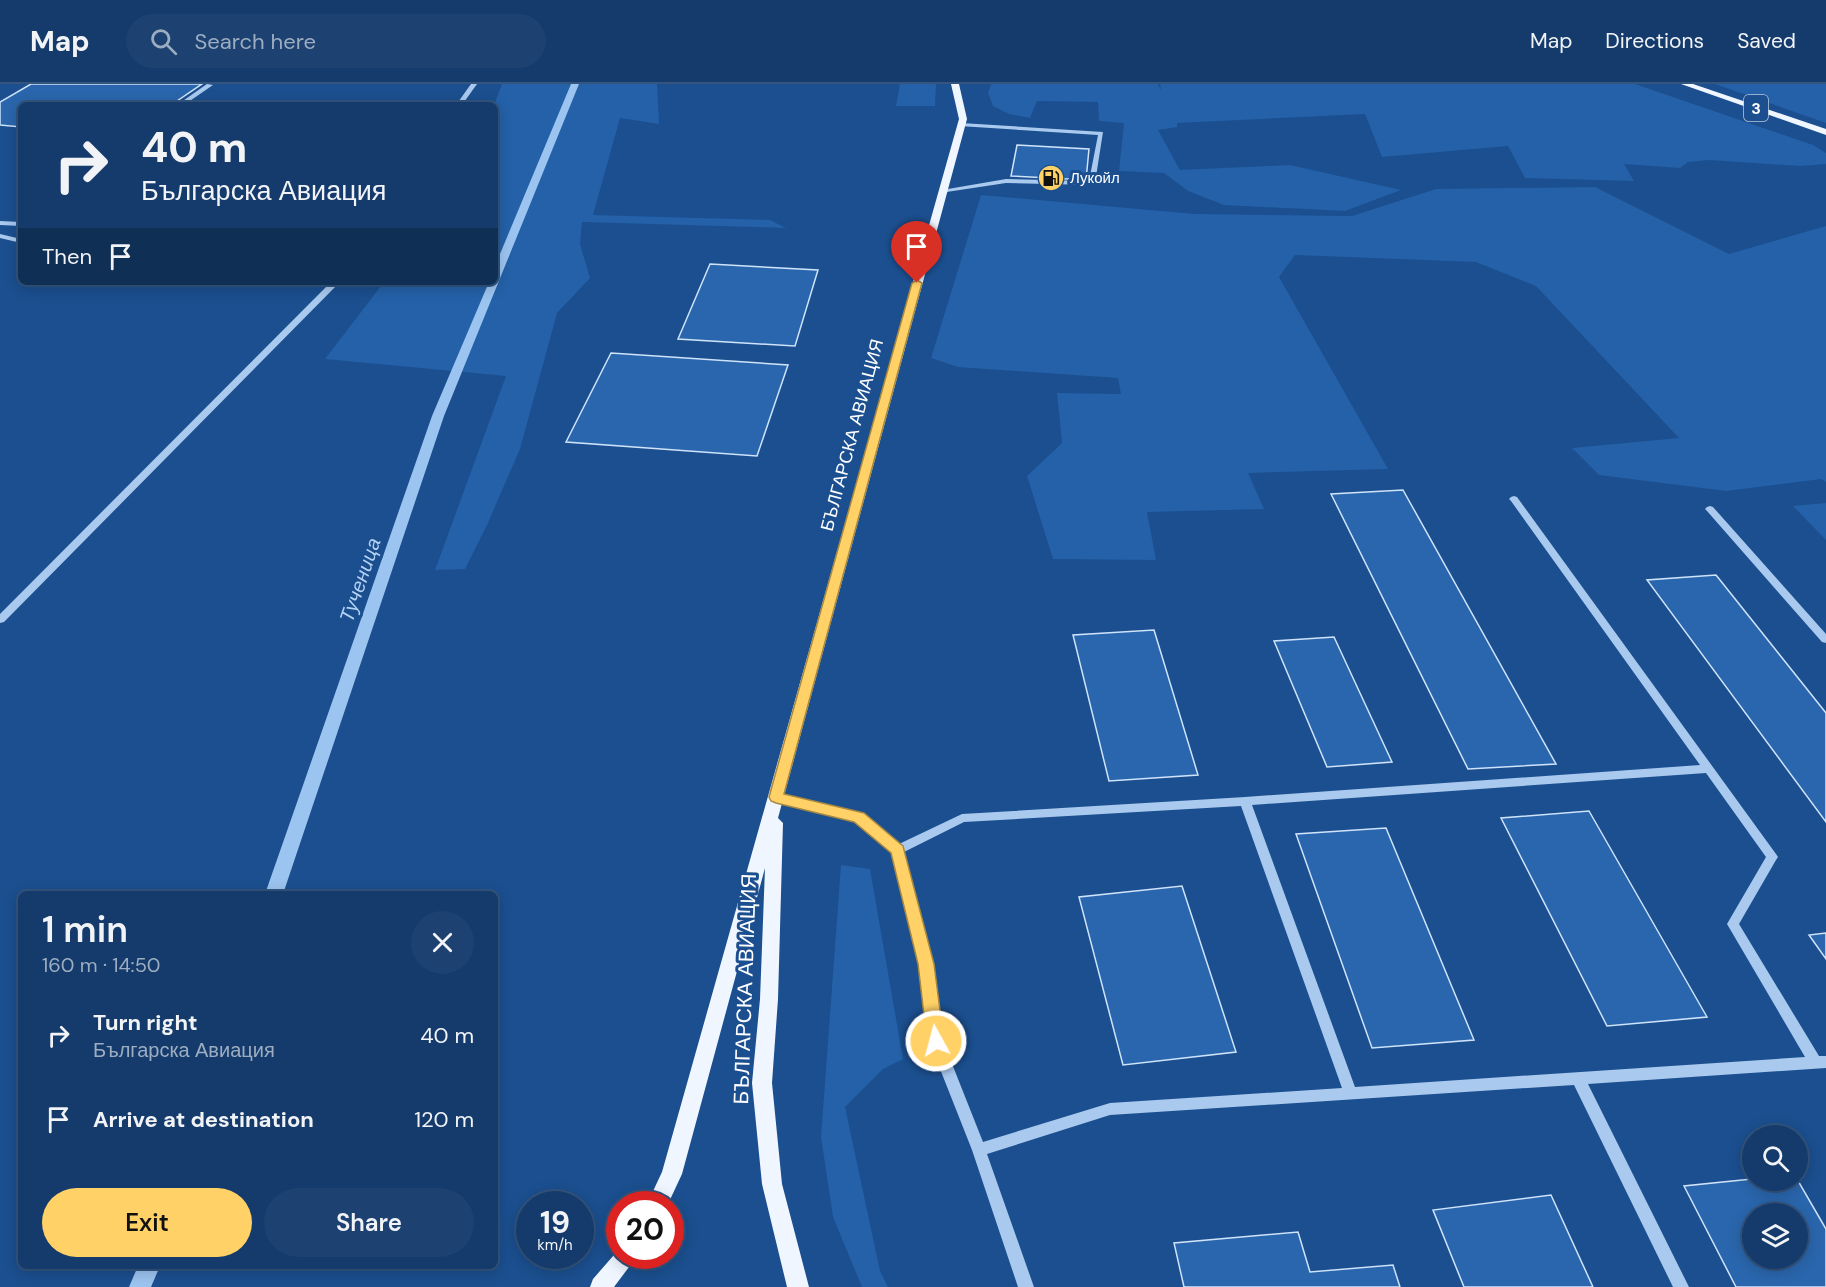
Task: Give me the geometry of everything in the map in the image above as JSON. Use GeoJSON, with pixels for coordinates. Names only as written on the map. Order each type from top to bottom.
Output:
{"type":"FeatureCollection","features":[{"type":"Feature","properties":{"kind":"main road","name":"БЪЛГАРСКА АВИАЦИЯ"},"geometry":{"type":"LineString","coordinates":[[664,1191],[672,1174],[963,119],[955,84]]}},
{"type":"Feature","properties":{"kind":"main road","name":"3"},"geometry":{"type":"LineString","coordinates":[[1685,84],[1826,132]]}},
{"type":"Feature","properties":{"kind":"main road","name":"БЪЛГАРСКА АВИАЦИЯ"},"geometry":{"type":"LineString","coordinates":[[776,797],[769,999],[762,1083],[772,1184],[798,1287]]}},
{"type":"Feature","properties":{"kind":"main road"},"geometry":{"type":"LineString","coordinates":[[601,1287],[615,1269]]}},
{"type":"Feature","properties":{"kind":"lane"},"geometry":{"type":"LineString","coordinates":[[461,102],[474,84]]}},
{"type":"Feature","properties":{"kind":"lane"},"geometry":{"type":"LineString","coordinates":[[184,102],[210,85]]}},
{"type":"Feature","properties":{"kind":"lane"},"geometry":{"type":"LineString","coordinates":[[942,192],[1006,181],[1092,183],[1101,133],[961,125]]}},
{"type":"Feature","properties":{"kind":"lane"},"geometry":{"type":"LineString","coordinates":[[0,223],[18,224]]}},
{"type":"Feature","properties":{"kind":"lane"},"geometry":{"type":"LineString","coordinates":[[0,236],[18,240]]}},
{"type":"Feature","properties":{"kind":"lane"},"geometry":{"type":"LineString","coordinates":[[0,620],[334,285]]}},
{"type":"Feature","properties":{"kind":"lane"},"geometry":{"type":"LineString","coordinates":[[979,1150],[1110,1109],[1821,1062],[1733,924],[1772,857],[1514,499]]}},
{"type":"Feature","properties":{"kind":"lane"},"geometry":{"type":"LineString","coordinates":[[1710,509],[1826,640]]}},
{"type":"Feature","properties":{"kind":"lane"},"geometry":{"type":"LineString","coordinates":[[898,850],[962,818],[1708,769]]}},
{"type":"Feature","properties":{"kind":"lane"},"geometry":{"type":"LineString","coordinates":[[776,797],[858,817],[898,850],[926,964],[936,1041],[979,1150],[1026,1287]]}},
{"type":"Feature","properties":{"kind":"lane"},"geometry":{"type":"LineString","coordinates":[[1245,801],[1351,1093]]}},
{"type":"Feature","properties":{"kind":"lane"},"geometry":{"type":"LineString","coordinates":[[1578,1078],[1681,1287]]}},
{"type":"Feature","properties":{"kind":"shaded area"},"geometry":{"type":"Polygon","coordinates":[[[502,84],[657,84],[659,124],[620,118],[593,215],[770,220],[786,228],[582,222],[580,244],[590,278],[557,313],[520,449],[465,569],[435,570],[506,376],[325,359],[382,285],[498,285],[498,102],[495,102],[502,84]]]}},
{"type":"Feature","properties":{"kind":"shaded area"},"geometry":{"type":"Polygon","coordinates":[[[900,84],[936,84],[935,106],[896,106],[900,84]]]}},
{"type":"Feature","properties":{"kind":"shaded area"},"geometry":{"type":"Polygon","coordinates":[[[991,84],[1158,84],[1161,90],[1160,84],[1635,84],[1813,145],[1826,153],[1826,164],[1801,166],[1709,160],[1688,162],[1680,168],[1624,164],[1634,181],[1525,178],[1508,146],[1382,157],[1365,114],[1177,123],[1177,127],[1158,130],[1180,170],[1290,165],[1401,190],[1345,211],[1224,205],[1188,191],[1164,173],[1119,171],[1124,123],[1099,121],[1098,102],[1037,101],[1030,118],[1009,114],[993,106],[988,93],[991,84]]]}},
{"type":"Feature","properties":{"kind":"shaded area"},"geometry":{"type":"Polygon","coordinates":[[[1715,84],[1826,84],[1826,123],[1715,84]]]}},
{"type":"Feature","properties":{"kind":"shaded area"},"geometry":{"type":"Polygon","coordinates":[[[1595,187],[1729,254],[1826,226],[1826,482],[1821,479],[1726,491],[1599,475],[1572,448],[1679,438],[1536,286],[1476,262],[1295,255],[1279,277],[1388,469],[1248,473],[1264,509],[1147,512],[1156,560],[1053,559],[1027,476],[1062,443],[1057,393],[1121,394],[1118,378],[958,367],[931,358],[981,195],[1195,214],[1352,216],[1436,189],[1595,187]]]}},
{"type":"Feature","properties":{"kind":"shaded area"},"geometry":{"type":"Polygon","coordinates":[[[1826,503],[1826,540],[1793,506],[1826,503]]]}},
{"type":"Feature","properties":{"kind":"shaded area"},"geometry":{"type":"Polygon","coordinates":[[[841,865],[870,869],[903,1059],[883,1069],[845,1107],[880,1271],[888,1287],[862,1287],[833,1217],[821,1137],[841,865]]]}},
{"type":"Feature","properties":{"kind":"building"},"geometry":{"type":"Polygon","coordinates":[[[31,84],[202,84],[175,102],[18,102],[18,127],[0,125],[0,102],[31,84]]]}},
{"type":"Feature","properties":{"kind":"building"},"geometry":{"type":"Polygon","coordinates":[[[1017,145],[1089,149],[1086,180],[1011,176],[1017,145]]]}},
{"type":"Feature","properties":{"kind":"building"},"geometry":{"type":"Polygon","coordinates":[[[710,264],[818,270],[795,346],[678,339],[710,264]]]}},
{"type":"Feature","properties":{"kind":"building"},"geometry":{"type":"Polygon","coordinates":[[[611,353],[788,365],[757,456],[566,442],[611,353]]]}},
{"type":"Feature","properties":{"kind":"building"},"geometry":{"type":"Polygon","coordinates":[[[1403,490],[1556,764],[1468,769],[1331,494],[1403,490]]]}},
{"type":"Feature","properties":{"kind":"building"},"geometry":{"type":"Polygon","coordinates":[[[1716,575],[1826,713],[1826,822],[1647,580],[1716,575]]]}},
{"type":"Feature","properties":{"kind":"building"},"geometry":{"type":"Polygon","coordinates":[[[1154,630],[1198,775],[1109,781],[1073,635],[1154,630]]]}},
{"type":"Feature","properties":{"kind":"building"},"geometry":{"type":"Polygon","coordinates":[[[1334,637],[1392,762],[1327,767],[1274,641],[1334,637]]]}},
{"type":"Feature","properties":{"kind":"building"},"geometry":{"type":"Polygon","coordinates":[[[1589,811],[1707,1017],[1607,1026],[1501,818],[1589,811]]]}},
{"type":"Feature","properties":{"kind":"building"},"geometry":{"type":"Polygon","coordinates":[[[1386,828],[1474,1040],[1372,1048],[1296,834],[1386,828]]]}},
{"type":"Feature","properties":{"kind":"building"},"geometry":{"type":"Polygon","coordinates":[[[1182,886],[1236,1052],[1123,1065],[1079,897],[1182,886]]]}},
{"type":"Feature","properties":{"kind":"building"},"geometry":{"type":"Polygon","coordinates":[[[1826,933],[1826,959],[1809,935],[1826,933]]]}},
{"type":"Feature","properties":{"kind":"building"},"geometry":{"type":"Polygon","coordinates":[[[1742,1180],[1742,1191],[1804,1191],[1826,1229],[1826,1287],[1736,1287],[1684,1186],[1742,1180]]]}},
{"type":"Feature","properties":{"kind":"building"},"geometry":{"type":"Polygon","coordinates":[[[1551,1195],[1593,1287],[1464,1287],[1433,1210],[1551,1195]]]}},
{"type":"Feature","properties":{"kind":"building"},"geometry":{"type":"Polygon","coordinates":[[[1298,1232],[1310,1272],[1393,1265],[1400,1287],[1184,1287],[1174,1243],[1298,1232]]]}},
{"type":"Feature","properties":{"kind":"waterway","name":"Тученица"},"geometry":{"type":"LineString","coordinates":[[498,272],[575,84]]}},
{"type":"Feature","properties":{"kind":"waterway","name":"Тученица"},"geometry":{"type":"LineString","coordinates":[[275,891],[438,416],[493,285]]}},
{"type":"Feature","properties":{"kind":"waterway","name":"Тученица"},"geometry":{"type":"LineString","coordinates":[[140,1287],[148,1269]]}},
{"type":"Feature","properties":{"kind":"place","name":"Лукойл"},"geometry":{"type":"Point","coordinates":[1051,178]}},
{"type":"Feature","properties":{"kind":"route"},"geometry":{"type":"LineString","coordinates":[[917,283],[776,797],[858,817],[898,850],[926,964],[936,1041]]}}]}
